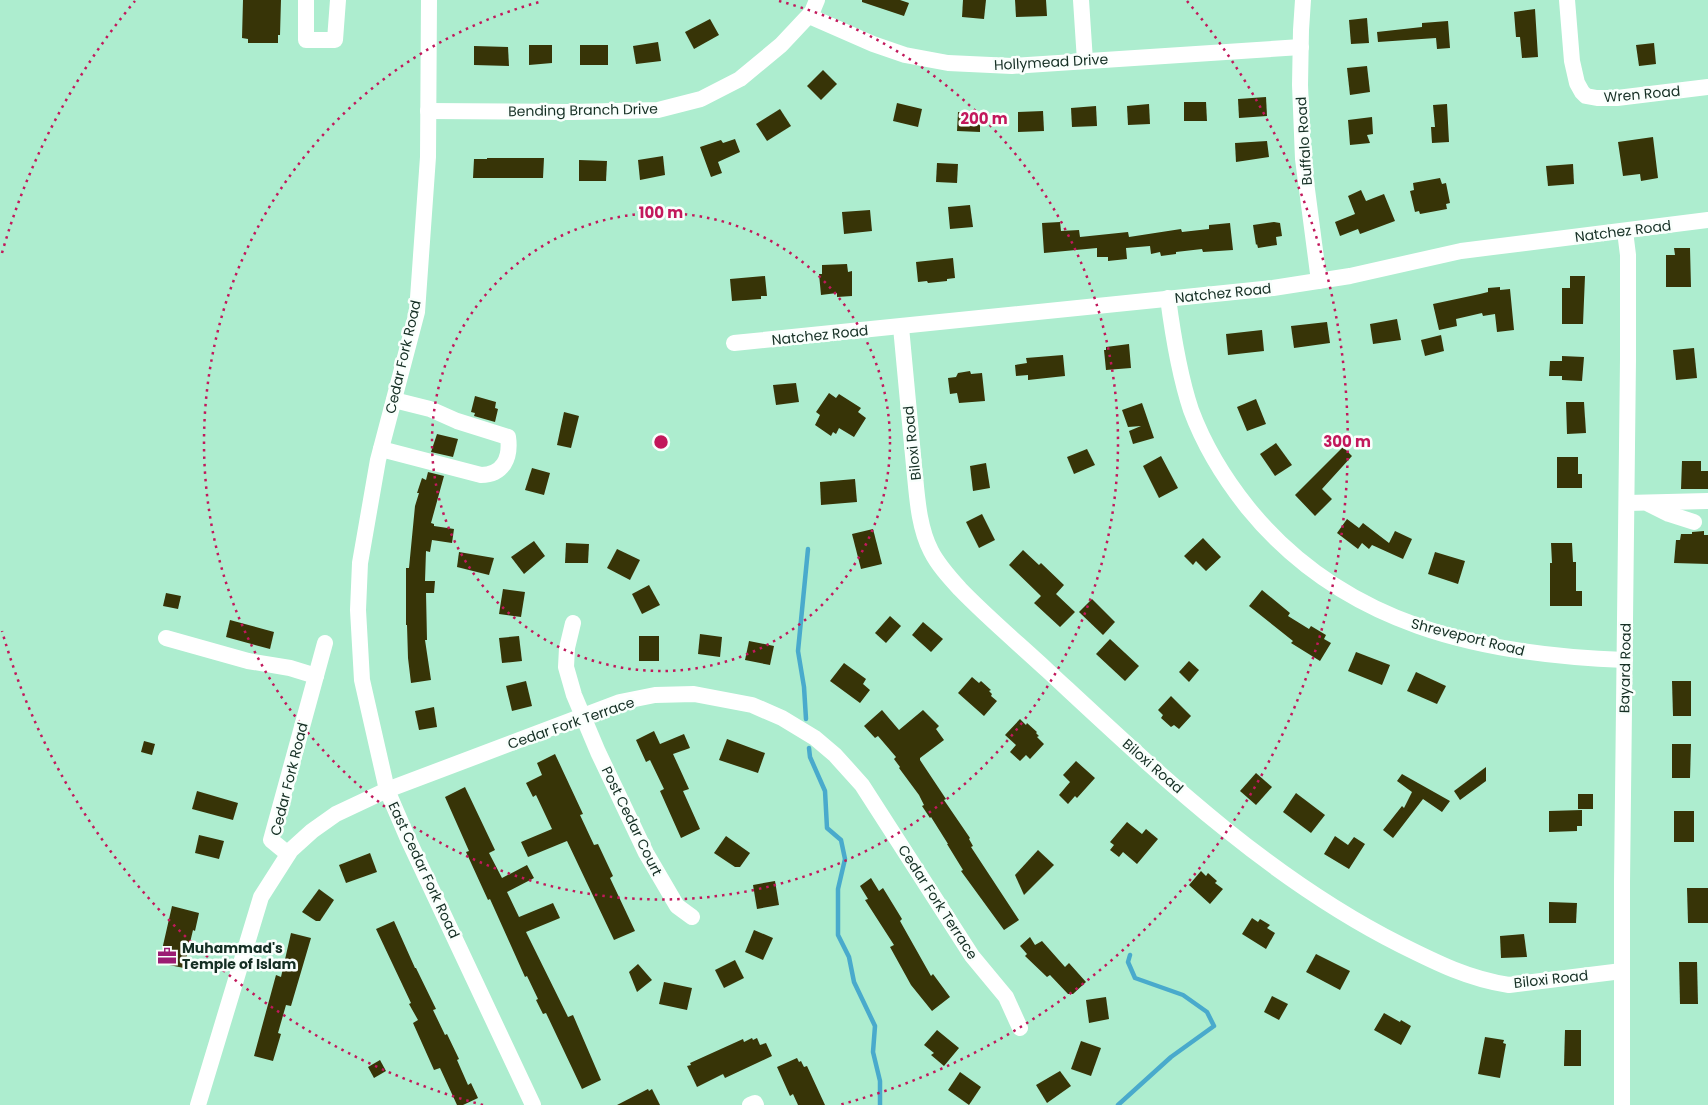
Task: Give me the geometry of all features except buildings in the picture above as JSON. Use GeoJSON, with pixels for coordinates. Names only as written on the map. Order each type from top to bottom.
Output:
{"type":"FeatureCollection","features":[{"type":"Feature","properties":{"kind":"street"},"geometry":{"type":"LineString","coordinates":[[306,0],[306,40],[335,40],[338,0]]}},
{"type":"Feature","properties":{"kind":"street","name":"Cedar Fork Road"},"geometry":{"type":"LineString","coordinates":[[358,622],[360,563],[381,449],[417,312],[428,157],[429,0]]}},
{"type":"Feature","properties":{"kind":"street","name":"Bending Branch Drive"},"geometry":{"type":"LineString","coordinates":[[428,111],[571,112],[658,110],[701,99],[740,79],[781,45],[809,16],[817,0]]}},
{"type":"Feature","properties":{"kind":"street"},"geometry":{"type":"LineString","coordinates":[[1081,0],[1085,61]]}},
{"type":"Feature","properties":{"kind":"street","name":"Buffalo Road"},"geometry":{"type":"LineString","coordinates":[[1303,0],[1300,85],[1303,160],[1319,281]]}},
{"type":"Feature","properties":{"kind":"street","name":"Wren Road"},"geometry":{"type":"LineString","coordinates":[[1567,0],[1574,69],[1577,83],[1586,96],[1617,98],[1708,87]]}},
{"type":"Feature","properties":{"kind":"street","name":"Hollymead Drive"},"geometry":{"type":"LineString","coordinates":[[809,16],[873,44],[905,55],[948,63],[1012,66],[1301,47]]}},
{"type":"Feature","properties":{"kind":"street","name":"Natchez Road"},"geometry":{"type":"LineString","coordinates":[[734,344],[1273,288],[1350,276],[1461,251],[1708,220]]}},
{"type":"Feature","properties":{"kind":"street","name":"Bayard Road"},"geometry":{"type":"LineString","coordinates":[[1622,1105],[1622,882],[1628,255],[1625,231]]}},
{"type":"Feature","properties":{"kind":"street","name":"Shreveport Road"},"geometry":{"type":"LineString","coordinates":[[1168,298],[1182,377],[1203,439],[1236,493],[1262,525],[1302,564],[1337,588],[1375,609],[1408,623],[1440,633],[1546,655],[1625,660]]}},
{"type":"Feature","properties":{"kind":"street","name":"Biloxi Road"},"geometry":{"type":"LineString","coordinates":[[901,327],[922,529],[930,550],[943,570],[973,602],[1127,744],[1254,853],[1348,916],[1447,968],[1491,982],[1509,984],[1622,971]]}},
{"type":"Feature","properties":{"kind":"street"},"geometry":{"type":"LineString","coordinates":[[381,449],[481,475],[490,475],[499,470],[507,460],[508,437],[457,421],[430,409],[394,400]]}},
{"type":"Feature","properties":{"kind":"street"},"geometry":{"type":"LineString","coordinates":[[1627,503],[1708,501]]}},
{"type":"Feature","properties":{"kind":"street"},"geometry":{"type":"LineString","coordinates":[[1647,503],[1669,514],[1694,522]]}},
{"type":"Feature","properties":{"kind":"street","name":"East Cedar Fork Road"},"geometry":{"type":"LineString","coordinates":[[358,622],[362,680],[387,790],[408,840],[533,1105]]}},
{"type":"Feature","properties":{"kind":"street","name":"Post Cedar Court"},"geometry":{"type":"LineString","coordinates":[[573,622],[566,648],[566,667],[574,696],[598,752],[646,853],[678,906],[692,917]]}},
{"type":"Feature","properties":{"kind":"street"},"geometry":{"type":"LineString","coordinates":[[166,638],[248,661],[290,668],[316,676]]}},
{"type":"Feature","properties":{"kind":"street","name":"Cedar Fork Road"},"geometry":{"type":"LineString","coordinates":[[198,1105],[262,897],[288,854],[271,840],[325,642]]}},
{"type":"Feature","properties":{"kind":"street","name":"Cedar Fork Terrace"},"geometry":{"type":"LineString","coordinates":[[288,854],[312,831],[336,814],[387,790],[620,702],[655,695],[694,694],[752,705],[782,718],[816,738],[835,755],[862,785],[972,956],[1006,997],[1020,1028]]}},
{"type":"Feature","properties":{"kind":"waterway"},"geometry":{"type":"LineString","coordinates":[[806,719],[804,687],[798,651],[808,549]]}},
{"type":"Feature","properties":{"kind":"waterway"},"geometry":{"type":"LineString","coordinates":[[809,748],[810,757],[825,791],[827,828],[841,840],[845,859],[838,889],[838,935],[849,957],[854,982],[875,1026],[873,1052],[880,1081],[880,1105]]}},
{"type":"Feature","properties":{"kind":"waterway"},"geometry":{"type":"LineString","coordinates":[[1118,1105],[1171,1057],[1214,1026],[1207,1012],[1183,995],[1135,978],[1128,962],[1130,955]]}},
{"type":"Feature","properties":{"kind":"place","name":"Muhammad's Temple of Islam"},"geometry":{"type":"Point","coordinates":[167,956]}}]}
